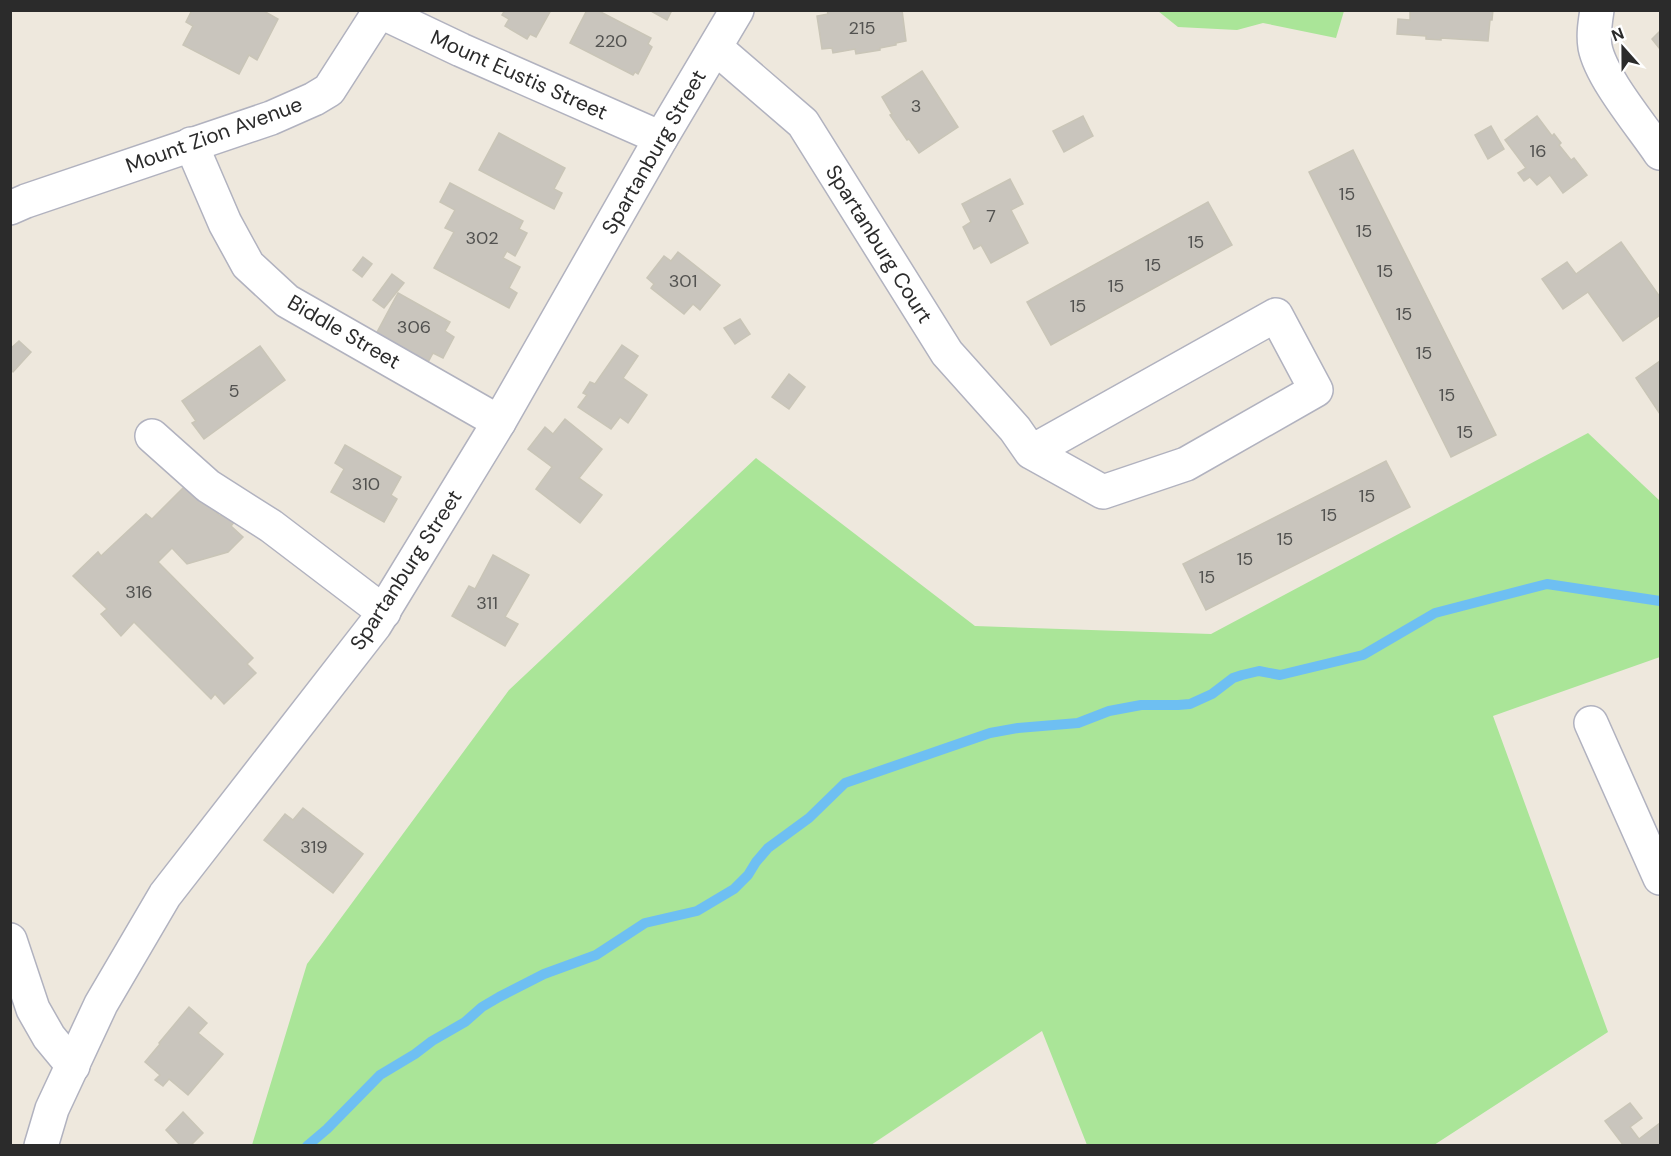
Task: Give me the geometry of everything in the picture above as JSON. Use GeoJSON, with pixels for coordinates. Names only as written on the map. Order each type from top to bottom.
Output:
{"type":"FeatureCollection","features":[{"type":"Feature","properties":{"kind":"street","name":"Spartanburg Street"},"geometry":{"type":"LineString","coordinates":[[41,1146],[52,1109],[101,1004],[165,895],[375,626],[499,422],[736,10]]}},
{"type":"Feature","properties":{"kind":"street"},"geometry":{"type":"LineString","coordinates":[[1597,10],[1594,27],[1595,48],[1603,71],[1660,153]]}},
{"type":"Feature","properties":{"kind":"street","name":"Mount Eustis Street"},"geometry":{"type":"LineString","coordinates":[[378,11],[661,138]]}},
{"type":"Feature","properties":{"kind":"street","name":"Mount Zion Avenue"},"geometry":{"type":"LineString","coordinates":[[10,208],[271,118],[329,90],[378,11]]}},
{"type":"Feature","properties":{"kind":"street","name":"Spartanburg Court"},"geometry":{"type":"LineString","coordinates":[[716,48],[803,123],[946,353],[1015,429],[1031,452]]}},
{"type":"Feature","properties":{"kind":"street","name":"Biddle Street"},"geometry":{"type":"LineString","coordinates":[[191,144],[225,223],[248,265],[287,301],[499,422]]}},
{"type":"Feature","properties":{"kind":"street"},"geometry":{"type":"LineString","coordinates":[[1276,315],[1316,390],[1186,464],[1103,492],[1031,452],[1276,315]]}},
{"type":"Feature","properties":{"kind":"street"},"geometry":{"type":"LineString","coordinates":[[152,436],[207,486],[272,526],[384,612]]}},
{"type":"Feature","properties":{"kind":"street"},"geometry":{"type":"LineString","coordinates":[[1591,723],[1660,878]]}},
{"type":"Feature","properties":{"kind":"street"},"geometry":{"type":"LineString","coordinates":[[10,940],[33,1009],[50,1037],[73,1066]]}},
{"type":"Feature","properties":{"kind":"green space"},"geometry":{"type":"Polygon","coordinates":[[[1158,11],[1344,11],[1336,38],[1263,23],[1237,30],[1178,27],[1158,11]]]}},
{"type":"Feature","properties":{"kind":"green space"},"geometry":{"type":"Polygon","coordinates":[[[1588,433],[1660,501],[1660,657],[1493,716],[1608,1032],[1434,1145],[1087,1145],[1042,1031],[871,1145],[252,1145],[307,964],[509,690],[756,458],[975,626],[1211,634],[1588,433]]]}},
{"type":"Feature","properties":{"kind":"building"},"geometry":{"type":"Polygon","coordinates":[[[192,10],[262,10],[278,19],[257,60],[249,55],[239,74],[183,45],[193,26],[186,22],[192,10]]]}},
{"type":"Feature","properties":{"kind":"building"},"geometry":{"type":"Polygon","coordinates":[[[505,10],[551,10],[536,37],[530,34],[527,39],[505,26],[509,19],[502,15],[505,10]]]}},
{"type":"Feature","properties":{"kind":"building"},"geometry":{"type":"Polygon","coordinates":[[[587,10],[597,10],[651,38],[648,44],[652,47],[638,74],[635,72],[633,75],[570,43],[587,10]]]}},
{"type":"Feature","properties":{"kind":"building"},"geometry":{"type":"Polygon","coordinates":[[[649,10],[672,10],[667,20],[649,10]]]}},
{"type":"Feature","properties":{"kind":"building"},"geometry":{"type":"Polygon","coordinates":[[[827,10],[902,10],[906,41],[880,48],[880,50],[856,54],[855,49],[833,53],[832,48],[822,49],[817,16],[828,14],[827,10]]]}},
{"type":"Feature","properties":{"kind":"building"},"geometry":{"type":"Polygon","coordinates":[[[1410,10],[1493,10],[1488,41],[1426,39],[1426,36],[1397,34],[1398,19],[1410,20],[1410,10]]]}},
{"type":"Feature","properties":{"kind":"building"},"geometry":{"type":"Polygon","coordinates":[[[1660,31],[1660,49],[1652,39],[1660,31]]]}},
{"type":"Feature","properties":{"kind":"building"},"geometry":{"type":"Polygon","coordinates":[[[922,71],[958,127],[919,153],[890,115],[892,114],[882,97],[922,71]]]}},
{"type":"Feature","properties":{"kind":"building"},"geometry":{"type":"Polygon","coordinates":[[[1083,116],[1093,136],[1064,152],[1053,131],[1083,116]]]}},
{"type":"Feature","properties":{"kind":"building"},"geometry":{"type":"Polygon","coordinates":[[[1537,116],[1552,136],[1554,134],[1561,143],[1559,145],[1571,160],[1574,158],[1587,175],[1563,193],[1550,175],[1537,185],[1530,177],[1524,181],[1518,173],[1526,168],[1505,140],[1537,116]]]}},
{"type":"Feature","properties":{"kind":"building"},"geometry":{"type":"Polygon","coordinates":[[[1491,126],[1504,149],[1488,159],[1475,135],[1491,126]]]}},
{"type":"Feature","properties":{"kind":"building"},"geometry":{"type":"Polygon","coordinates":[[[499,133],[565,168],[554,189],[562,193],[554,209],[479,170],[499,133]]]}},
{"type":"Feature","properties":{"kind":"building"},"geometry":{"type":"Polygon","coordinates":[[[1353,150],[1496,435],[1451,457],[1309,172],[1353,150]]]}},
{"type":"Feature","properties":{"kind":"building"},"geometry":{"type":"Polygon","coordinates":[[[1010,179],[1023,204],[1011,210],[1028,243],[991,263],[981,245],[974,249],[963,227],[971,222],[962,204],[1010,179]]]}},
{"type":"Feature","properties":{"kind":"building"},"geometry":{"type":"Polygon","coordinates":[[[450,183],[523,221],[519,229],[527,233],[515,256],[507,251],[503,258],[520,267],[509,288],[517,293],[509,308],[434,268],[454,232],[445,228],[455,210],[440,202],[450,183]]]}},
{"type":"Feature","properties":{"kind":"building"},"geometry":{"type":"Polygon","coordinates":[[[1208,202],[1232,245],[1051,345],[1027,302],[1208,202]]]}},
{"type":"Feature","properties":{"kind":"building"},"geometry":{"type":"Polygon","coordinates":[[[1621,242],[1660,297],[1660,315],[1623,341],[1588,292],[1563,309],[1542,279],[1567,262],[1576,274],[1621,242]]]}},
{"type":"Feature","properties":{"kind":"building"},"geometry":{"type":"Polygon","coordinates":[[[678,252],[720,285],[700,310],[693,304],[684,314],[651,288],[654,284],[647,278],[664,256],[671,261],[678,252]]]}},
{"type":"Feature","properties":{"kind":"building"},"geometry":{"type":"Polygon","coordinates":[[[363,257],[372,264],[362,277],[353,270],[363,257]]]}},
{"type":"Feature","properties":{"kind":"building"},"geometry":{"type":"Polygon","coordinates":[[[392,274],[404,283],[384,308],[373,300],[392,274]]]}},
{"type":"Feature","properties":{"kind":"building"},"geometry":{"type":"Polygon","coordinates":[[[398,293],[450,322],[445,331],[454,337],[443,358],[433,353],[427,364],[375,336],[398,293]]]}},
{"type":"Feature","properties":{"kind":"building"},"geometry":{"type":"Polygon","coordinates":[[[740,319],[750,334],[735,344],[724,328],[740,319]]]}},
{"type":"Feature","properties":{"kind":"building"},"geometry":{"type":"Polygon","coordinates":[[[19,341],[31,352],[13,372],[10,369],[10,349],[19,341]]]}},
{"type":"Feature","properties":{"kind":"building"},"geometry":{"type":"Polygon","coordinates":[[[622,345],[638,356],[623,378],[647,395],[628,423],[620,417],[611,429],[578,407],[587,395],[583,393],[590,382],[595,384],[622,345]]]}},
{"type":"Feature","properties":{"kind":"building"},"geometry":{"type":"Polygon","coordinates":[[[260,346],[285,380],[204,439],[192,423],[196,421],[182,401],[260,346]]]}},
{"type":"Feature","properties":{"kind":"building"},"geometry":{"type":"Polygon","coordinates":[[[1660,361],[1660,414],[1636,378],[1660,361]]]}},
{"type":"Feature","properties":{"kind":"building"},"geometry":{"type":"Polygon","coordinates":[[[789,374],[805,387],[789,409],[772,397],[789,374]]]}},
{"type":"Feature","properties":{"kind":"building"},"geometry":{"type":"Polygon","coordinates":[[[565,419],[602,449],[579,478],[602,495],[580,523],[536,489],[552,467],[528,449],[545,427],[553,434],[565,419]]]}},
{"type":"Feature","properties":{"kind":"building"},"geometry":{"type":"Polygon","coordinates":[[[345,445],[401,477],[391,495],[397,499],[384,522],[331,492],[344,469],[335,463],[345,445]]]}},
{"type":"Feature","properties":{"kind":"building"},"geometry":{"type":"Polygon","coordinates":[[[1386,461],[1410,507],[1206,610],[1183,564],[1386,461]]]}},
{"type":"Feature","properties":{"kind":"building"},"geometry":{"type":"Polygon","coordinates":[[[187,484],[220,516],[224,512],[235,521],[231,526],[243,537],[228,552],[187,564],[172,548],[158,562],[253,658],[247,664],[256,673],[224,704],[215,694],[211,699],[134,622],[121,636],[101,614],[107,609],[73,576],[98,552],[101,556],[146,514],[152,519],[187,484]]]}},
{"type":"Feature","properties":{"kind":"building"},"geometry":{"type":"Polygon","coordinates":[[[493,555],[529,575],[505,617],[518,624],[505,646],[452,616],[469,586],[475,589],[493,555]]]}},
{"type":"Feature","properties":{"kind":"building"},"geometry":{"type":"Polygon","coordinates":[[[303,808],[363,854],[333,893],[264,840],[285,814],[293,820],[303,808]]]}},
{"type":"Feature","properties":{"kind":"building"},"geometry":{"type":"Polygon","coordinates":[[[189,1007],[207,1023],[198,1033],[223,1054],[188,1095],[169,1079],[163,1086],[155,1080],[160,1075],[145,1062],[189,1007]]]}},
{"type":"Feature","properties":{"kind":"building"},"geometry":{"type":"Polygon","coordinates":[[[1630,1103],[1642,1118],[1630,1127],[1639,1139],[1660,1123],[1660,1146],[1624,1146],[1605,1121],[1630,1103]]]}},
{"type":"Feature","properties":{"kind":"building"},"geometry":{"type":"Polygon","coordinates":[[[183,1112],[203,1133],[190,1146],[181,1146],[166,1130],[183,1112]]]}},
{"type":"Feature","properties":{"kind":"waterway"},"geometry":{"type":"LineString","coordinates":[[307,1146],[380,1075],[465,1022],[482,1007],[544,974],[596,955],[645,923],[697,911],[734,889],[748,875],[768,848],[809,818],[845,783],[990,733],[1018,728],[1078,723],[1109,711],[1141,705],[1190,704],[1212,694],[1233,678],[1242,675],[1259,671],[1280,675],[1363,655],[1435,613],[1547,584],[1660,601]]}}]}
